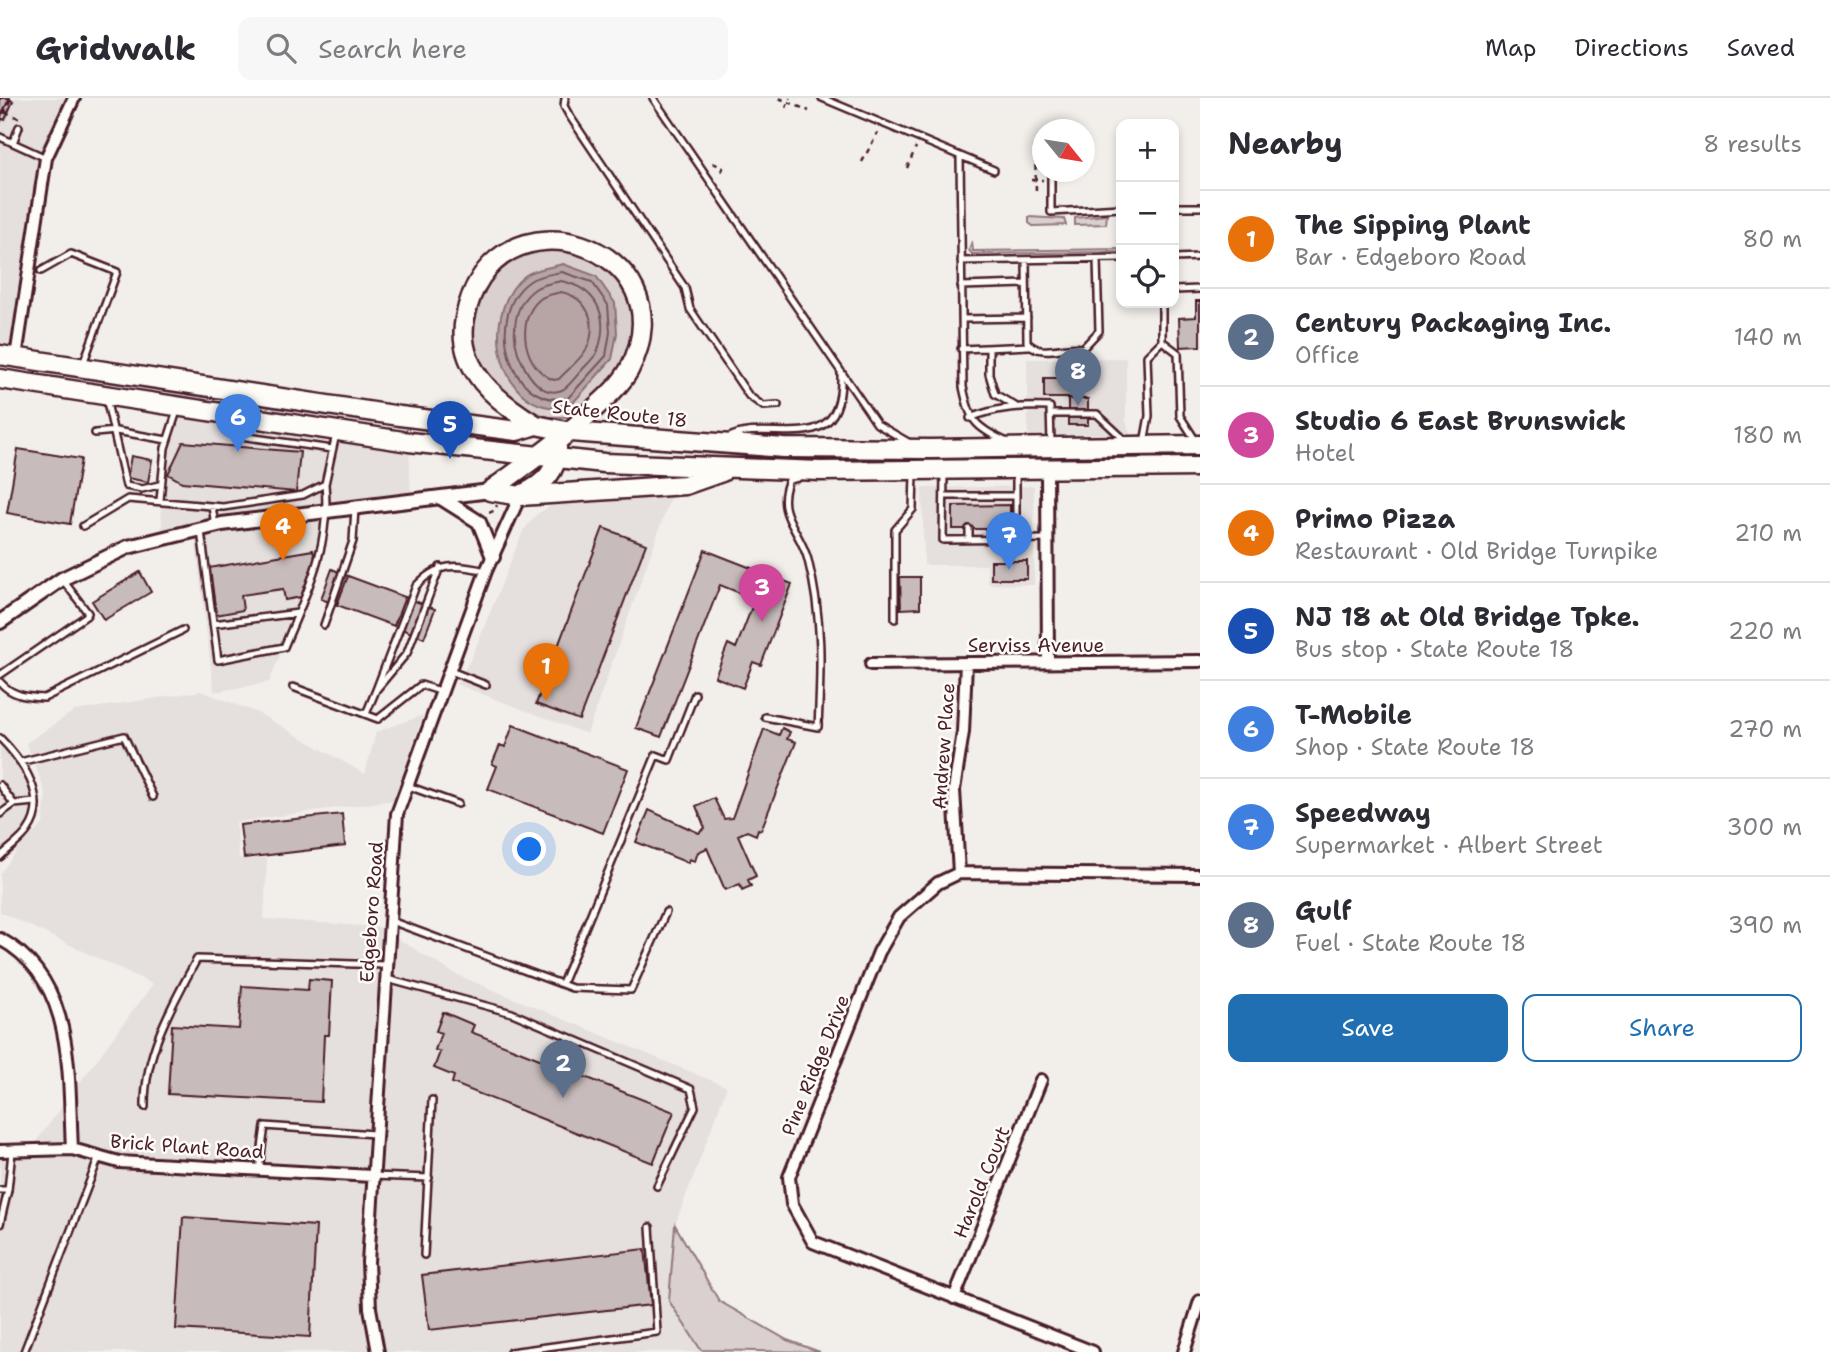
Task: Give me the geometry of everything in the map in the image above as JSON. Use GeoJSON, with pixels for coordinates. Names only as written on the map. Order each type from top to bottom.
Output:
{"type":"FeatureCollection","features":[{"type":"Feature","properties":{"kind":"highway"},"geometry":{"type":"LineString","coordinates":[[546,445],[482,383],[467,354],[464,322],[473,291],[489,267],[527,243],[562,241],[597,249],[617,264],[629,281],[639,312],[640,333],[629,370],[620,383],[572,432]]}},
{"type":"Feature","properties":{"kind":"highway","name":"State Route 18"},"geometry":{"type":"LineString","coordinates":[[8,356],[400,416],[517,431],[546,445]]}},
{"type":"Feature","properties":{"kind":"highway","name":"State Route 18"},"geometry":{"type":"LineString","coordinates":[[0,379],[409,442],[546,445],[732,469],[914,471],[1200,467]]}},
{"type":"Feature","properties":{"kind":"highway","name":"State Route 18"},"geometry":{"type":"LineString","coordinates":[[546,445],[572,432],[717,444],[931,449],[1199,445]]}},
{"type":"Feature","properties":{"kind":"highway"},"geometry":{"type":"LineString","coordinates":[[520,496],[523,480],[546,445]]}},
{"type":"Feature","properties":{"kind":"highway"},"geometry":{"type":"LineString","coordinates":[[494,498],[546,445]]}},
{"type":"Feature","properties":{"kind":"highway"},"geometry":{"type":"LineString","coordinates":[[494,498],[685,485],[732,469]]}},
{"type":"Feature","properties":{"kind":"street"},"geometry":{"type":"LineString","coordinates":[[8,356],[46,158],[74,98]]}},
{"type":"Feature","properties":{"kind":"street"},"geometry":{"type":"LineString","coordinates":[[1048,469],[1048,662]]}},
{"type":"Feature","properties":{"kind":"street","name":"Edgeboro Road"},"geometry":{"type":"LineString","coordinates":[[378,1352],[368,1285],[374,1134],[395,829],[405,785],[440,691],[486,571],[520,496]]}},
{"type":"Feature","properties":{"kind":"street"},"geometry":{"type":"LineString","coordinates":[[0,622],[62,579],[128,547],[200,528],[327,510],[441,499],[494,498]]}},
{"type":"Feature","properties":{"kind":"street"},"geometry":{"type":"LineString","coordinates":[[441,499],[478,522],[493,557]]}},
{"type":"Feature","properties":{"kind":"street","name":"Serviss Avenue"},"geometry":{"type":"LineString","coordinates":[[872,664],[1200,661]]}},
{"type":"Feature","properties":{"kind":"street","name":"Andrew Place"},"geometry":{"type":"LineString","coordinates":[[959,873],[954,790],[963,732],[966,663]]}},
{"type":"Feature","properties":{"kind":"street"},"geometry":{"type":"LineString","coordinates":[[959,873],[1200,875]]}},
{"type":"Feature","properties":{"kind":"street","name":"Pine Ridge Drive"},"geometry":{"type":"LineString","coordinates":[[959,873],[938,883],[899,917],[879,952],[789,1177],[792,1204],[813,1242],[1093,1352]]}},
{"type":"Feature","properties":{"kind":"street"},"geometry":{"type":"LineString","coordinates":[[0,939],[19,950],[52,993],[67,1041],[72,1149]]}},
{"type":"Feature","properties":{"kind":"street","name":"Harold Court"},"geometry":{"type":"LineString","coordinates":[[954,1298],[1041,1080]]}},
{"type":"Feature","properties":{"kind":"street","name":"Brick Plant Road"},"geometry":{"type":"LineString","coordinates":[[0,1151],[72,1149],[119,1162],[372,1176]]}},
{"type":"Feature","properties":{"kind":"street"},"geometry":{"type":"LineString","coordinates":[[1184,1352],[1200,1301]]}},
{"type":"Feature","properties":{"kind":"lane"},"geometry":{"type":"LineString","coordinates":[[565,98],[564,106],[569,115],[685,288],[690,309],[749,396],[763,405],[778,405]]}},
{"type":"Feature","properties":{"kind":"lane"},"geometry":{"type":"LineString","coordinates":[[653,98],[877,424],[899,439],[931,449]]}},
{"type":"Feature","properties":{"kind":"lane"},"geometry":{"type":"LineString","coordinates":[[822,98],[993,170]]}},
{"type":"Feature","properties":{"kind":"lane"},"geometry":{"type":"LineString","coordinates":[[13,143],[19,127]]}},
{"type":"Feature","properties":{"kind":"lane"},"geometry":{"type":"LineString","coordinates":[[0,137],[46,158]]}},
{"type":"Feature","properties":{"kind":"lane"},"geometry":{"type":"LineString","coordinates":[[960,157],[963,387],[970,418],[989,433],[1017,446]]}},
{"type":"Feature","properties":{"kind":"lane"},"geometry":{"type":"LineString","coordinates":[[1051,182],[1051,212],[1116,208]]}},
{"type":"Feature","properties":{"kind":"lane"},"geometry":{"type":"LineString","coordinates":[[1179,207],[1200,207]]}},
{"type":"Feature","properties":{"kind":"lane"},"geometry":{"type":"LineString","coordinates":[[41,271],[72,254],[117,272],[82,368]]}},
{"type":"Feature","properties":{"kind":"lane"},"geometry":{"type":"LineString","coordinates":[[1179,258],[1200,257]]}},
{"type":"Feature","properties":{"kind":"lane"},"geometry":{"type":"LineString","coordinates":[[961,261],[1116,258]]}},
{"type":"Feature","properties":{"kind":"lane"},"geometry":{"type":"LineString","coordinates":[[961,349],[1029,346],[1054,351],[1073,346],[1083,348],[1099,331],[1097,259]]}},
{"type":"Feature","properties":{"kind":"lane"},"geometry":{"type":"LineString","coordinates":[[1026,260],[1029,346]]}},
{"type":"Feature","properties":{"kind":"lane"},"geometry":{"type":"LineString","coordinates":[[961,286],[1026,284]]}},
{"type":"Feature","properties":{"kind":"lane"},"geometry":{"type":"LineString","coordinates":[[1179,290],[1200,289]]}},
{"type":"Feature","properties":{"kind":"lane"},"geometry":{"type":"LineString","coordinates":[[1050,414],[1097,414],[1137,446],[1149,416],[1147,356],[1162,341],[1162,308]]}},
{"type":"Feature","properties":{"kind":"lane"},"geometry":{"type":"LineString","coordinates":[[962,319],[1027,318]]}},
{"type":"Feature","properties":{"kind":"lane"},"geometry":{"type":"LineString","coordinates":[[1162,341],[1178,353],[1180,416],[1199,445]]}},
{"type":"Feature","properties":{"kind":"lane"},"geometry":{"type":"LineString","coordinates":[[989,348],[989,374],[995,394],[990,410]]}},
{"type":"Feature","properties":{"kind":"lane"},"geometry":{"type":"LineString","coordinates":[[717,444],[738,432],[794,433],[821,425],[838,404],[841,373]]}},
{"type":"Feature","properties":{"kind":"lane"},"geometry":{"type":"LineString","coordinates":[[106,394],[116,431],[120,469],[126,486],[142,489],[159,485]]}},
{"type":"Feature","properties":{"kind":"lane"},"geometry":{"type":"LineString","coordinates":[[995,394],[1015,406]]}},
{"type":"Feature","properties":{"kind":"lane"},"geometry":{"type":"LineString","coordinates":[[160,500],[159,485],[167,440],[179,406]]}},
{"type":"Feature","properties":{"kind":"lane"},"geometry":{"type":"LineString","coordinates":[[970,418],[990,410],[1015,406],[1050,407],[1051,446]]}},
{"type":"Feature","properties":{"kind":"lane"},"geometry":{"type":"LineString","coordinates":[[232,414],[231,430],[240,436],[332,449]]}},
{"type":"Feature","properties":{"kind":"lane"},"geometry":{"type":"LineString","coordinates":[[95,433],[116,431],[167,440]]}},
{"type":"Feature","properties":{"kind":"lane"},"geometry":{"type":"LineString","coordinates":[[200,528],[218,660],[284,647],[322,554],[327,510],[325,484],[336,431]]}},
{"type":"Feature","properties":{"kind":"lane"},"geometry":{"type":"LineString","coordinates":[[1016,469],[1016,540]]}},
{"type":"Feature","properties":{"kind":"lane"},"geometry":{"type":"LineString","coordinates":[[944,470],[943,540],[1048,539]]}},
{"type":"Feature","properties":{"kind":"lane"},"geometry":{"type":"LineString","coordinates":[[765,717],[818,727],[822,640],[808,558],[789,522],[782,496],[789,480],[821,471]]}},
{"type":"Feature","properties":{"kind":"lane"},"geometry":{"type":"LineString","coordinates":[[895,619],[895,530],[913,509],[914,471]]}},
{"type":"Feature","properties":{"kind":"lane"},"geometry":{"type":"LineString","coordinates":[[83,526],[128,499],[212,506],[303,495],[325,484]]}},
{"type":"Feature","properties":{"kind":"lane"},"geometry":{"type":"LineString","coordinates":[[944,496],[1016,496]]}},
{"type":"Feature","properties":{"kind":"lane"},"geometry":{"type":"LineString","coordinates":[[968,496],[968,506]]}},
{"type":"Feature","properties":{"kind":"lane"},"geometry":{"type":"LineString","coordinates":[[991,496],[991,506]]}},
{"type":"Feature","properties":{"kind":"lane"},"geometry":{"type":"LineString","coordinates":[[212,506],[215,526]]}},
{"type":"Feature","properties":{"kind":"lane"},"geometry":{"type":"LineString","coordinates":[[324,625],[353,541],[355,508]]}},
{"type":"Feature","properties":{"kind":"lane"},"geometry":{"type":"LineString","coordinates":[[969,529],[970,540]]}},
{"type":"Feature","properties":{"kind":"lane"},"geometry":{"type":"LineString","coordinates":[[992,529],[992,540]]}},
{"type":"Feature","properties":{"kind":"lane"},"geometry":{"type":"LineString","coordinates":[[366,714],[416,586],[426,575],[440,567],[456,565],[486,571]]}},
{"type":"Feature","properties":{"kind":"lane"},"geometry":{"type":"LineString","coordinates":[[376,690],[407,653],[440,567]]}},
{"type":"Feature","properties":{"kind":"lane"},"geometry":{"type":"LineString","coordinates":[[0,675],[86,616],[88,612],[62,579]]}},
{"type":"Feature","properties":{"kind":"lane"},"geometry":{"type":"LineString","coordinates":[[214,624],[298,612]]}},
{"type":"Feature","properties":{"kind":"lane"},"geometry":{"type":"LineString","coordinates":[[0,682],[7,690],[23,697],[44,698],[183,630]]}},
{"type":"Feature","properties":{"kind":"lane"},"geometry":{"type":"LineString","coordinates":[[448,670],[486,684]]}},
{"type":"Feature","properties":{"kind":"lane"},"geometry":{"type":"LineString","coordinates":[[293,687],[378,719],[421,685],[440,691]]}},
{"type":"Feature","properties":{"kind":"lane"},"geometry":{"type":"LineString","coordinates":[[562,984],[656,755],[669,760],[695,694]]}},
{"type":"Feature","properties":{"kind":"lane"},"geometry":{"type":"LineString","coordinates":[[20,762],[124,737],[153,797]]}},
{"type":"Feature","properties":{"kind":"lane"},"geometry":{"type":"LineString","coordinates":[[0,738],[28,773],[35,802],[34,818],[28,832],[0,856]]}},
{"type":"Feature","properties":{"kind":"lane"},"geometry":{"type":"LineString","coordinates":[[0,785],[13,804]]}},
{"type":"Feature","properties":{"kind":"lane"},"geometry":{"type":"LineString","coordinates":[[405,785],[458,804]]}},
{"type":"Feature","properties":{"kind":"lane"},"geometry":{"type":"LineString","coordinates":[[0,814],[13,804],[35,802]]}},
{"type":"Feature","properties":{"kind":"lane"},"geometry":{"type":"LineString","coordinates":[[388,920],[572,988],[631,990],[666,912]]}},
{"type":"Feature","properties":{"kind":"lane"},"geometry":{"type":"LineString","coordinates":[[145,1107],[144,1082],[165,1017],[197,959],[385,965]]}},
{"type":"Feature","properties":{"kind":"lane"},"geometry":{"type":"LineString","coordinates":[[384,978],[512,1013],[691,1089],[695,1107],[657,1186]]}},
{"type":"Feature","properties":{"kind":"lane"},"geometry":{"type":"LineString","coordinates":[[424,1255],[432,1100]]}},
{"type":"Feature","properties":{"kind":"lane"},"geometry":{"type":"LineString","coordinates":[[259,1170],[265,1126],[374,1134]]}},
{"type":"Feature","properties":{"kind":"lane"},"geometry":{"type":"LineString","coordinates":[[0,1224],[8,1189],[12,1150]]}},
{"type":"Feature","properties":{"kind":"lane"},"geometry":{"type":"LineString","coordinates":[[24,1352],[99,1157]]}},
{"type":"Feature","properties":{"kind":"lane"},"geometry":{"type":"LineString","coordinates":[[372,1176],[429,1178]]}},
{"type":"Feature","properties":{"kind":"lane"},"geometry":{"type":"LineString","coordinates":[[0,1190],[8,1189]]}},
{"type":"Feature","properties":{"kind":"lane"},"geometry":{"type":"LineString","coordinates":[[510,1352],[657,1332],[650,1227]]}},
{"type":"Feature","properties":{"kind":"path"},"geometry":{"type":"LineString","coordinates":[[9,129],[0,124],[11,98]]}},
{"type":"Feature","properties":{"kind":"path"},"geometry":{"type":"LineString","coordinates":[[779,98],[790,100],[809,111]]}},
{"type":"Feature","properties":{"kind":"path"},"geometry":{"type":"LineString","coordinates":[[786,108],[790,100]]}},
{"type":"Feature","properties":{"kind":"path"},"geometry":{"type":"LineString","coordinates":[[5,111],[22,119]]}},
{"type":"Feature","properties":{"kind":"path"},"geometry":{"type":"LineString","coordinates":[[862,162],[878,132]]}},
{"type":"Feature","properties":{"kind":"path"},"geometry":{"type":"LineString","coordinates":[[907,168],[916,147]]}},
{"type":"Feature","properties":{"kind":"path"},"geometry":{"type":"LineString","coordinates":[[713,163],[723,168],[720,175]]}},
{"type":"Feature","properties":{"kind":"path"},"geometry":{"type":"LineString","coordinates":[[1034,182],[1036,192]]}},
{"type":"Feature","properties":{"kind":"path"},"geometry":{"type":"LineString","coordinates":[[489,513],[498,510],[494,498]]}},
{"type":"Feature","properties":{"kind":"shaded area"},"geometry":{"type":"Polygon","coordinates":[[[0,98],[74,98],[46,158],[16,357],[0,355],[0,98]]]}},
{"type":"Feature","properties":{"kind":"shaded area"},"geometry":{"type":"Polygon","coordinates":[[[1107,215],[1106,224],[1075,225],[1075,218],[1107,215]]]}},
{"type":"Feature","properties":{"kind":"shaded area"},"geometry":{"type":"Polygon","coordinates":[[[1029,217],[1064,219],[1066,225],[1033,226],[1029,223],[1029,217]]]}},
{"type":"Feature","properties":{"kind":"shaded area"},"geometry":{"type":"Polygon","coordinates":[[[972,241],[973,251],[1116,249],[1116,252],[972,254],[969,250],[972,241]]]}},
{"type":"Feature","properties":{"kind":"shaded area"},"geometry":{"type":"Polygon","coordinates":[[[552,249],[574,253],[609,272],[622,286],[629,302],[632,321],[630,342],[622,364],[606,385],[574,417],[549,417],[512,405],[476,362],[471,331],[473,312],[490,279],[517,257],[552,249]]]}},
{"type":"Feature","properties":{"kind":"shaded area"},"geometry":{"type":"Polygon","coordinates":[[[1126,358],[1126,420],[1130,434],[1028,435],[1027,359],[1126,358]]]}},
{"type":"Feature","properties":{"kind":"shaded area"},"geometry":{"type":"Polygon","coordinates":[[[179,406],[409,442],[411,502],[327,510],[322,554],[269,682],[214,692],[194,530],[163,537],[159,485],[165,448],[179,406]]]}},
{"type":"Feature","properties":{"kind":"shaded area"},"geometry":{"type":"Polygon","coordinates":[[[1034,486],[1034,585],[988,584],[987,565],[924,565],[922,488],[1034,486]]]}},
{"type":"Feature","properties":{"kind":"shaded area"},"geometry":{"type":"Polygon","coordinates":[[[671,496],[587,734],[456,684],[472,657],[523,531],[537,514],[551,506],[671,496]]]}},
{"type":"Feature","properties":{"kind":"shaded area"},"geometry":{"type":"Polygon","coordinates":[[[201,691],[258,713],[365,774],[376,732],[423,715],[394,800],[236,822],[239,858],[267,858],[264,919],[379,927],[455,974],[727,1087],[675,1225],[669,1301],[701,1350],[706,1352],[0,1352],[0,1153],[29,1151],[153,984],[0,912],[0,874],[19,848],[43,824],[46,794],[26,743],[74,711],[201,691]]]}},
{"type":"Feature","properties":{"kind":"shaded area"},"geometry":{"type":"Polygon","coordinates":[[[0,738],[28,773],[35,810],[28,832],[0,856],[0,738]]]}},
{"type":"Feature","properties":{"kind":"shaded area"},"geometry":{"type":"Polygon","coordinates":[[[675,1225],[719,1301],[787,1340],[820,1352],[701,1350],[669,1301],[675,1225]]]}},
{"type":"Feature","properties":{"kind":"water"},"geometry":{"type":"Polygon","coordinates":[[[563,264],[596,276],[615,303],[617,333],[612,359],[571,405],[549,407],[530,400],[515,387],[505,369],[499,328],[503,307],[512,289],[526,275],[563,264]]]}},
{"type":"Feature","properties":{"kind":"building"},"geometry":{"type":"Polygon","coordinates":[[[0,98],[10,98],[0,118],[0,98]]]}},
{"type":"Feature","properties":{"kind":"building"},"geometry":{"type":"Polygon","coordinates":[[[9,99],[13,101],[5,120],[0,118],[9,99]]]}},
{"type":"Feature","properties":{"kind":"building"},"geometry":{"type":"Polygon","coordinates":[[[1196,301],[1200,301],[1200,346],[1180,347],[1179,318],[1196,317],[1196,301]]]}},
{"type":"Feature","properties":{"kind":"building"},"geometry":{"type":"Polygon","coordinates":[[[1044,378],[1081,378],[1081,398],[1044,398],[1044,378]]]}},
{"type":"Feature","properties":{"kind":"building"},"geometry":{"type":"Polygon","coordinates":[[[1068,399],[1088,399],[1088,425],[1068,425],[1068,399]]]}},
{"type":"Feature","properties":{"kind":"building"},"geometry":{"type":"Polygon","coordinates":[[[183,442],[300,452],[296,492],[182,482],[168,474],[183,442]]]}},
{"type":"Feature","properties":{"kind":"building"},"geometry":{"type":"Polygon","coordinates":[[[18,449],[81,459],[70,524],[7,513],[18,449]]]}},
{"type":"Feature","properties":{"kind":"building"},"geometry":{"type":"Polygon","coordinates":[[[131,456],[152,460],[148,482],[127,478],[131,456]]]}},
{"type":"Feature","properties":{"kind":"building"},"geometry":{"type":"Polygon","coordinates":[[[1010,505],[1010,529],[953,529],[953,506],[1010,505]]]}},
{"type":"Feature","properties":{"kind":"building"},"geometry":{"type":"Polygon","coordinates":[[[603,528],[646,544],[579,720],[536,704],[603,528]]]}},
{"type":"Feature","properties":{"kind":"building"},"geometry":{"type":"Polygon","coordinates":[[[313,550],[315,558],[301,597],[285,600],[283,589],[241,595],[243,610],[216,615],[209,568],[313,550]]]}},
{"type":"Feature","properties":{"kind":"building"},"geometry":{"type":"Polygon","coordinates":[[[705,550],[792,584],[761,665],[753,662],[743,688],[715,677],[728,644],[736,648],[755,599],[720,585],[661,737],[636,728],[705,550]]]}},
{"type":"Feature","properties":{"kind":"building"},"geometry":{"type":"Polygon","coordinates":[[[991,561],[1027,561],[1027,579],[991,579],[991,561]]]}},
{"type":"Feature","properties":{"kind":"building"},"geometry":{"type":"Polygon","coordinates":[[[332,569],[348,576],[337,605],[321,599],[332,569]]]}},
{"type":"Feature","properties":{"kind":"building"},"geometry":{"type":"Polygon","coordinates":[[[140,572],[151,592],[104,620],[92,601],[140,572]]]}},
{"type":"Feature","properties":{"kind":"building"},"geometry":{"type":"Polygon","coordinates":[[[348,576],[405,597],[394,626],[337,605],[348,576]]]}},
{"type":"Feature","properties":{"kind":"building"},"geometry":{"type":"Polygon","coordinates":[[[900,577],[920,577],[920,608],[901,609],[900,577]]]}},
{"type":"Feature","properties":{"kind":"building"},"geometry":{"type":"Polygon","coordinates":[[[405,597],[435,609],[424,638],[394,626],[405,597]]]}},
{"type":"Feature","properties":{"kind":"building"},"geometry":{"type":"Polygon","coordinates":[[[513,725],[628,769],[603,833],[488,789],[497,766],[492,764],[500,745],[505,747],[513,725]]]}},
{"type":"Feature","properties":{"kind":"building"},"geometry":{"type":"Polygon","coordinates":[[[782,728],[790,732],[787,739],[796,742],[761,830],[758,829],[756,835],[747,831],[738,835],[756,876],[748,880],[751,886],[742,890],[740,884],[725,890],[707,848],[698,852],[695,861],[689,859],[688,863],[636,842],[649,810],[699,833],[705,828],[696,806],[714,798],[724,819],[732,818],[764,729],[779,735],[782,728]]]}},
{"type":"Feature","properties":{"kind":"building"},"geometry":{"type":"Polygon","coordinates":[[[342,814],[345,846],[244,858],[240,825],[342,814]]]}},
{"type":"Feature","properties":{"kind":"building"},"geometry":{"type":"Polygon","coordinates":[[[309,979],[332,981],[329,1035],[324,1035],[321,1102],[168,1094],[172,1025],[239,1029],[242,986],[308,990],[309,979]]]}},
{"type":"Feature","properties":{"kind":"building"},"geometry":{"type":"Polygon","coordinates":[[[443,1012],[474,1025],[471,1032],[674,1112],[653,1163],[452,1083],[454,1076],[434,1068],[440,1052],[435,1050],[441,1033],[436,1031],[443,1012]]]}},
{"type":"Feature","properties":{"kind":"building"},"geometry":{"type":"Polygon","coordinates":[[[183,1217],[316,1226],[310,1337],[176,1329],[183,1217]]]}},
{"type":"Feature","properties":{"kind":"building"},"geometry":{"type":"Polygon","coordinates":[[[645,1249],[651,1305],[429,1330],[422,1275],[645,1249]]]}},
{"type":"Feature","properties":{"kind":"place","name":"Gulf"},"geometry":{"type":"Point","coordinates":[1078,406]}},
{"type":"Feature","properties":{"kind":"place","name":"T-Mobile"},"geometry":{"type":"Point","coordinates":[238,452]}},
{"type":"Feature","properties":{"kind":"place","name":"NJ 18 at Old Bridge Tpke."},"geometry":{"type":"Point","coordinates":[450,459]}},
{"type":"Feature","properties":{"kind":"place","name":"Primo Pizza"},"geometry":{"type":"Point","coordinates":[283,561]}},
{"type":"Feature","properties":{"kind":"place","name":"Speedway"},"geometry":{"type":"Point","coordinates":[1009,570]}},
{"type":"Feature","properties":{"kind":"place","name":"Studio 6 East Brunswick"},"geometry":{"type":"Point","coordinates":[762,622]}},
{"type":"Feature","properties":{"kind":"place","name":"The Sipping Plant"},"geometry":{"type":"Point","coordinates":[546,701]}},
{"type":"Feature","properties":{"kind":"place","name":"Century Packaging Inc."},"geometry":{"type":"Point","coordinates":[563,1098]}}]}
